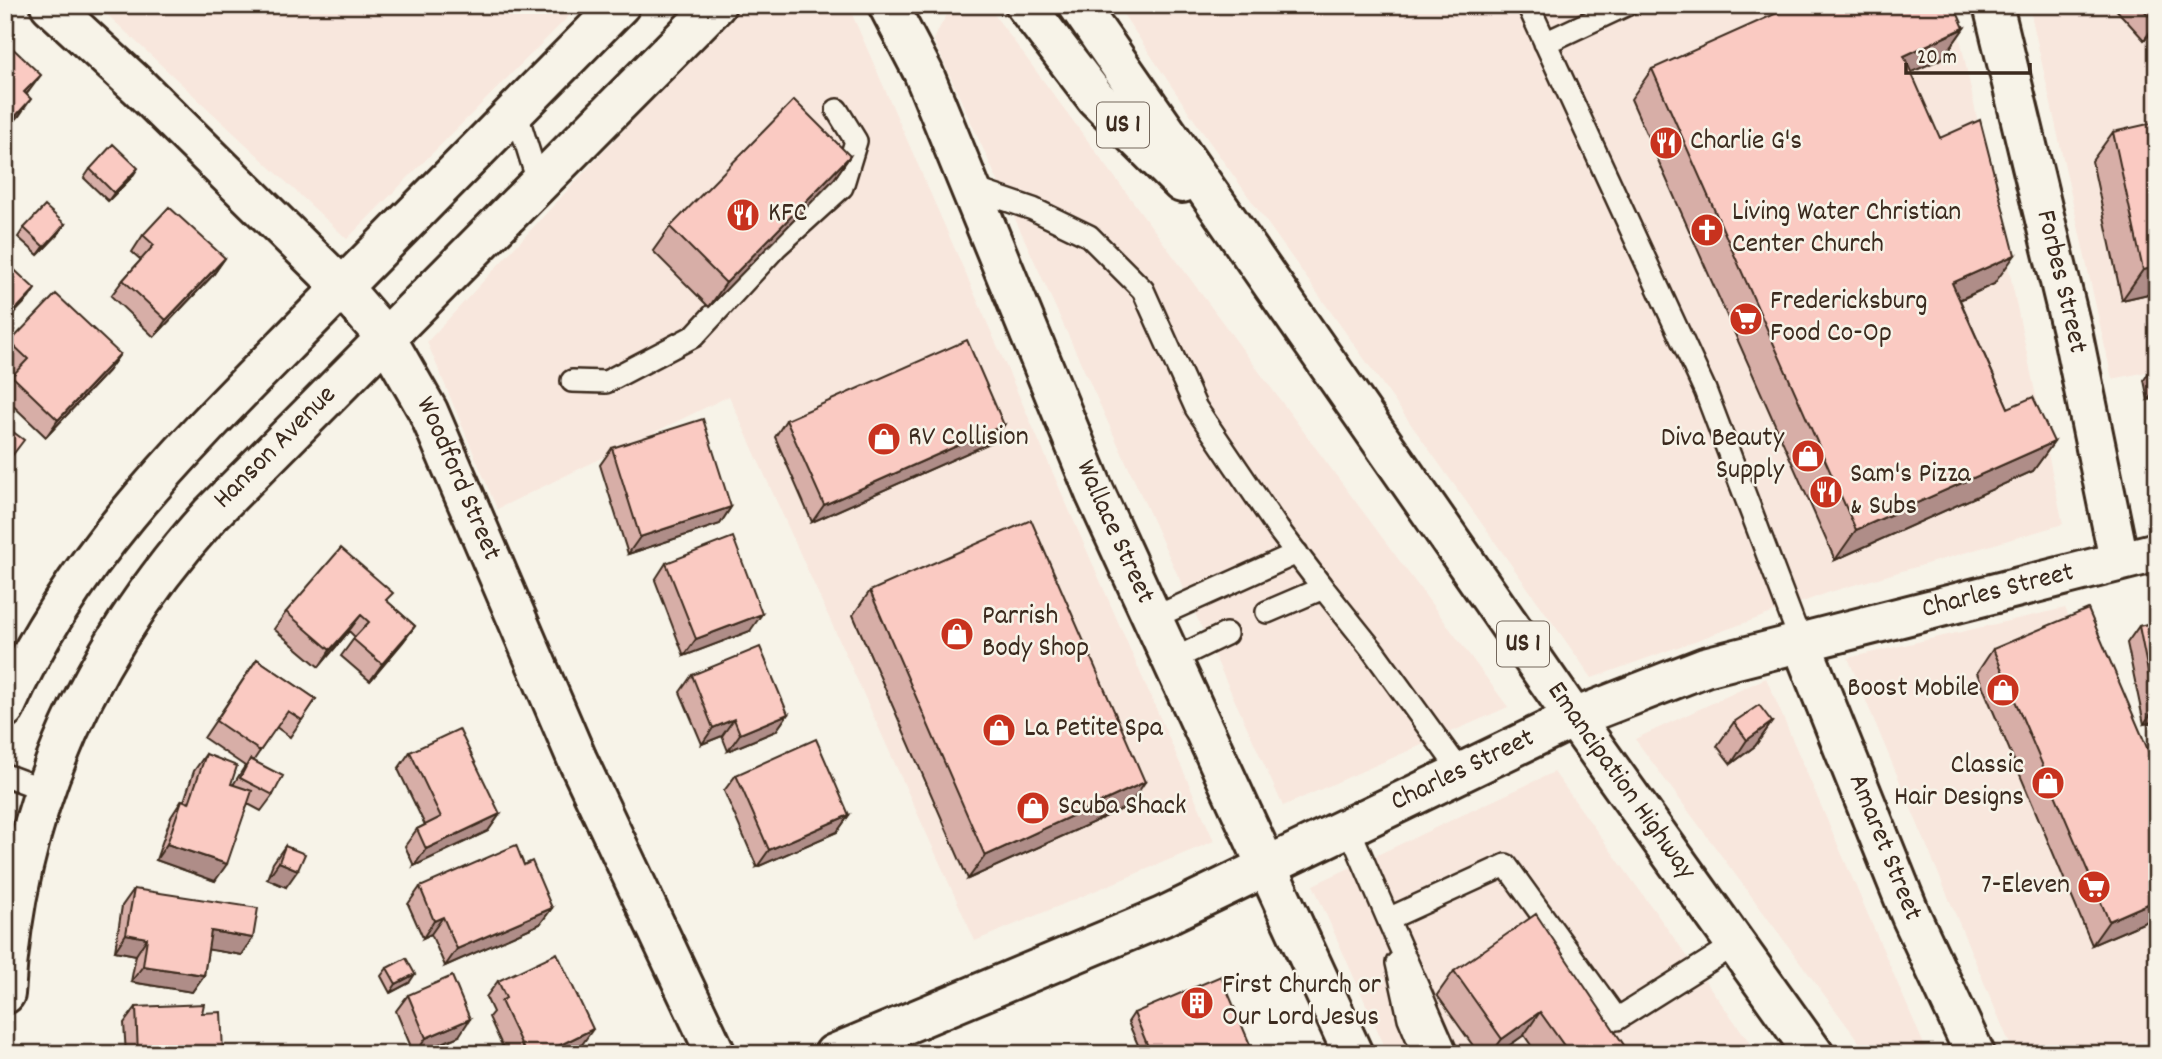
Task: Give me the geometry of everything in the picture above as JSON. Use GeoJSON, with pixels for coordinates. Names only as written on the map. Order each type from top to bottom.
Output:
{"type":"FeatureCollection","features":[{"type":"Feature","properties":{"kind":"street","name":"Woodford Street"},"geometry":{"type":"LineString","coordinates":[[50,5],[139,87],[342,287],[386,338],[428,411],[577,759],[716,1054]]}},
{"type":"Feature","properties":{"kind":"street"},"geometry":{"type":"LineString","coordinates":[[5,708],[52,618],[110,534],[184,449],[621,5]]}},
{"type":"Feature","properties":{"kind":"street","name":"Hanson Avenue"},"geometry":{"type":"LineString","coordinates":[[5,995],[22,883],[45,790],[82,698],[121,629],[147,590],[210,515],[716,5]]}},
{"type":"Feature","properties":{"kind":"street","name":"Emancipation Highway"},"geometry":{"type":"LineString","coordinates":[[1025,5],[1096,99],[1236,231]]}},
{"type":"Feature","properties":{"kind":"street","name":"Emancipation Highway"},"geometry":{"type":"LineString","coordinates":[[1078,5],[1574,718],[1814,1054]]}},
{"type":"Feature","properties":{"kind":"street","name":"Forbes Street"},"geometry":{"type":"LineString","coordinates":[[1993,5],[2072,331],[2119,560]]}},
{"type":"Feature","properties":{"kind":"street","name":"Wallace Street"},"geometry":{"type":"LineString","coordinates":[[903,11],[923,72],[1095,493],[1269,866],[1353,1054]]}},
{"type":"Feature","properties":{"kind":"street","name":"Charles Street"},"geometry":{"type":"LineString","coordinates":[[834,1054],[1162,917],[1463,775],[1574,718],[1705,667],[1800,640],[2157,552]]}},
{"type":"Feature","properties":{"kind":"street","name":"Amaret Street"},"geometry":{"type":"LineString","coordinates":[[1800,640],[1911,916],[1975,1054]]}},
{"type":"Feature","properties":{"kind":"lane"},"geometry":{"type":"LineString","coordinates":[[1528,5],[1704,390],[1800,640]]}},
{"type":"Feature","properties":{"kind":"lane"},"geometry":{"type":"LineString","coordinates":[[1545,43],[1626,5]]}},
{"type":"Feature","properties":{"kind":"lane"},"geometry":{"type":"LineString","coordinates":[[572,381],[606,382],[694,336],[777,246],[842,187],[856,141],[836,110]]}},
{"type":"Feature","properties":{"kind":"lane"},"geometry":{"type":"LineString","coordinates":[[516,111],[539,185]]}},
{"type":"Feature","properties":{"kind":"lane"},"geometry":{"type":"LineString","coordinates":[[971,188],[1033,209],[1088,236],[1143,290],[1196,408],[1297,553],[1371,648],[1463,775]]}},
{"type":"Feature","properties":{"kind":"lane"},"geometry":{"type":"LineString","coordinates":[[1153,618],[1297,553]]}},
{"type":"Feature","properties":{"kind":"lane"},"geometry":{"type":"LineString","coordinates":[[1267,612],[1323,588]]}},
{"type":"Feature","properties":{"kind":"lane"},"geometry":{"type":"LineString","coordinates":[[1172,660],[1226,634]]}},
{"type":"Feature","properties":{"kind":"lane"},"geometry":{"type":"LineString","coordinates":[[5,775],[45,790]]}},
{"type":"Feature","properties":{"kind":"lane"},"geometry":{"type":"LineString","coordinates":[[1349,828],[1447,1054]]}},
{"type":"Feature","properties":{"kind":"lane"},"geometry":{"type":"LineString","coordinates":[[1388,919],[1506,864],[1611,1010],[1617,1045]]}},
{"type":"Feature","properties":{"kind":"lane"},"geometry":{"type":"LineString","coordinates":[[1388,919],[1409,1018],[1424,1054]]}},
{"type":"Feature","properties":{"kind":"lane"},"geometry":{"type":"LineString","coordinates":[[1585,1016],[1611,1010],[1735,944]]}},
{"type":"Feature","properties":{"kind":"shaded area"},"geometry":{"type":"Polygon","coordinates":[[[97,5],[580,5],[347,239],[97,5]]]}},
{"type":"Feature","properties":{"kind":"shaded area"},"geometry":{"type":"Polygon","coordinates":[[[739,5],[848,5],[1214,841],[975,941],[729,396],[497,509],[427,342],[739,5]]]}},
{"type":"Feature","properties":{"kind":"shaded area"},"geometry":{"type":"Polygon","coordinates":[[[987,5],[1508,707],[1283,806],[933,39],[952,6],[987,5]]]}},
{"type":"Feature","properties":{"kind":"shaded area"},"geometry":{"type":"Polygon","coordinates":[[[1117,5],[1953,5],[2063,524],[1830,592],[1592,678],[1201,130],[1117,5]]]}},
{"type":"Feature","properties":{"kind":"shaded area"},"geometry":{"type":"Polygon","coordinates":[[[2029,5],[2157,5],[2157,370],[2112,379],[2029,5]]]}},
{"type":"Feature","properties":{"kind":"shaded area"},"geometry":{"type":"Polygon","coordinates":[[[2065,608],[2150,803],[2157,802],[2157,1038],[2090,1054],[2014,1054],[1848,658],[2065,608]]]}},
{"type":"Feature","properties":{"kind":"shaded area"},"geometry":{"type":"Polygon","coordinates":[[[1766,678],[1928,1054],[1868,1054],[1635,739],[1766,678]]]}},
{"type":"Feature","properties":{"kind":"shaded area"},"geometry":{"type":"Polygon","coordinates":[[[1554,772],[1758,1054],[1388,1054],[1313,885],[1554,772]]]}},
{"type":"Feature","properties":{"kind":"building"},"geometry":{"type":"Polygon","coordinates":[[[1795,5],[1954,5],[1964,28],[1904,56],[1940,138],[1980,120],[2015,255],[1952,283],[2008,408],[2033,397],[2054,442],[1856,530],[1652,69],[1795,5]]]}},
{"type":"Feature","properties":{"kind":"building"},"geometry":{"type":"Polygon","coordinates":[[[2139,5],[2157,5],[2156,23],[2139,5]]]}},
{"type":"Feature","properties":{"kind":"building"},"geometry":{"type":"Polygon","coordinates":[[[5,41],[41,75],[24,92],[31,99],[12,120],[5,114],[5,41]]]}},
{"type":"Feature","properties":{"kind":"building","name":"KFC"},"geometry":{"type":"Polygon","coordinates":[[[794,100],[850,156],[726,283],[670,227],[794,100]]]}},
{"type":"Feature","properties":{"kind":"building"},"geometry":{"type":"Polygon","coordinates":[[[2157,122],[2157,267],[2143,270],[2113,132],[2157,122]]]}},
{"type":"Feature","properties":{"kind":"building"},"geometry":{"type":"Polygon","coordinates":[[[113,144],[138,168],[114,193],[90,169],[113,144]]]}},
{"type":"Feature","properties":{"kind":"building"},"geometry":{"type":"Polygon","coordinates":[[[45,206],[65,224],[44,247],[24,228],[45,206]]]}},
{"type":"Feature","properties":{"kind":"building"},"geometry":{"type":"Polygon","coordinates":[[[169,207],[225,258],[166,320],[123,280],[154,245],[143,235],[169,207]]]}},
{"type":"Feature","properties":{"kind":"building"},"geometry":{"type":"Polygon","coordinates":[[[5,261],[35,289],[5,321],[5,261]]]}},
{"type":"Feature","properties":{"kind":"building"},"geometry":{"type":"Polygon","coordinates":[[[56,294],[120,354],[58,420],[12,376],[28,359],[10,342],[56,294]]]}},
{"type":"Feature","properties":{"kind":"building","name":"RV Collision"},"geometry":{"type":"Polygon","coordinates":[[[967,340],[1004,425],[824,505],[786,420],[967,340]]]}},
{"type":"Feature","properties":{"kind":"building"},"geometry":{"type":"Polygon","coordinates":[[[703,419],[731,507],[640,537],[612,448],[703,419]]]}},
{"type":"Feature","properties":{"kind":"building"},"geometry":{"type":"Polygon","coordinates":[[[5,426],[24,440],[5,465],[5,426]]]}},
{"type":"Feature","properties":{"kind":"building"},"geometry":{"type":"Polygon","coordinates":[[[1031,520],[1145,782],[985,856],[870,591],[1031,520]]]}},
{"type":"Feature","properties":{"kind":"building"},"geometry":{"type":"Polygon","coordinates":[[[733,537],[762,614],[696,639],[666,563],[733,537]]]}},
{"type":"Feature","properties":{"kind":"building"},"geometry":{"type":"Polygon","coordinates":[[[341,548],[393,593],[386,600],[415,626],[382,664],[353,639],[369,622],[361,615],[330,650],[286,612],[341,548]]]}},
{"type":"Feature","properties":{"kind":"building"},"geometry":{"type":"Polygon","coordinates":[[[2088,609],[2157,771],[2157,900],[2109,921],[1993,649],[2088,609]]]}},
{"type":"Feature","properties":{"kind":"building"},"geometry":{"type":"Polygon","coordinates":[[[2157,622],[2157,707],[2155,707],[2139,626],[2157,622]]]}},
{"type":"Feature","properties":{"kind":"building"},"geometry":{"type":"Polygon","coordinates":[[[760,647],[788,714],[740,734],[734,719],[713,728],[692,675],[760,647]]]}},
{"type":"Feature","properties":{"kind":"building"},"geometry":{"type":"Polygon","coordinates":[[[257,659],[316,699],[302,720],[288,711],[260,751],[216,721],[257,659]]]}},
{"type":"Feature","properties":{"kind":"building"},"geometry":{"type":"Polygon","coordinates":[[[1759,705],[1772,722],[1747,740],[1734,722],[1759,705]]]}},
{"type":"Feature","properties":{"kind":"building"},"geometry":{"type":"Polygon","coordinates":[[[459,729],[500,814],[426,849],[417,829],[441,817],[410,752],[459,729]]]}},
{"type":"Feature","properties":{"kind":"building"},"geometry":{"type":"Polygon","coordinates":[[[816,739],[849,815],[769,850],[736,775],[816,739]]]}},
{"type":"Feature","properties":{"kind":"building"},"geometry":{"type":"Polygon","coordinates":[[[206,754],[237,766],[231,784],[252,791],[227,864],[167,844],[182,800],[189,803],[206,754]]]}},
{"type":"Feature","properties":{"kind":"building"},"geometry":{"type":"Polygon","coordinates":[[[250,759],[283,776],[273,795],[240,778],[250,759]]]}},
{"type":"Feature","properties":{"kind":"building"},"geometry":{"type":"Polygon","coordinates":[[[516,845],[524,865],[532,861],[552,908],[457,949],[443,917],[434,921],[420,887],[516,845]]]}},
{"type":"Feature","properties":{"kind":"building"},"geometry":{"type":"Polygon","coordinates":[[[285,846],[305,854],[298,870],[279,862],[285,846]]]}},
{"type":"Feature","properties":{"kind":"building"},"geometry":{"type":"Polygon","coordinates":[[[134,889],[258,908],[253,938],[211,931],[204,975],[143,966],[147,938],[126,934],[134,889]]]}},
{"type":"Feature","properties":{"kind":"building"},"geometry":{"type":"Polygon","coordinates":[[[1536,914],[1630,1054],[1570,1054],[1540,1012],[1502,1039],[1454,971],[1536,914]]]}},
{"type":"Feature","properties":{"kind":"building"},"geometry":{"type":"Polygon","coordinates":[[[557,953],[593,1029],[542,1054],[526,1054],[501,1001],[506,998],[498,981],[557,953]]]}},
{"type":"Feature","properties":{"kind":"building"},"geometry":{"type":"Polygon","coordinates":[[[406,958],[415,974],[396,984],[387,968],[406,958]]]}},
{"type":"Feature","properties":{"kind":"building"},"geometry":{"type":"Polygon","coordinates":[[[452,976],[470,1019],[426,1038],[408,995],[452,976]]]}},
{"type":"Feature","properties":{"kind":"building","name":"First Church or Our Lord Jesus"},"geometry":{"type":"Polygon","coordinates":[[[1221,976],[1254,1054],[1151,1054],[1134,1013],[1221,976]]]}},
{"type":"Feature","properties":{"kind":"building"},"geometry":{"type":"Polygon","coordinates":[[[204,1004],[202,1013],[221,1012],[223,1051],[210,1054],[138,1054],[136,1007],[204,1004]]]}},
{"type":"Feature","properties":{"kind":"place","name":"Charlie G's"},"geometry":{"type":"Point","coordinates":[1666,143]}},
{"type":"Feature","properties":{"kind":"place","name":"KFC"},"geometry":{"type":"Point","coordinates":[743,215]}},
{"type":"Feature","properties":{"kind":"place","name":"Living Water Christian Center Church"},"geometry":{"type":"Point","coordinates":[1707,230]}},
{"type":"Feature","properties":{"kind":"place","name":"Fredericksburg Food Co-Op"},"geometry":{"type":"Point","coordinates":[1746,319]}},
{"type":"Feature","properties":{"kind":"place","name":"RV Collision"},"geometry":{"type":"Point","coordinates":[884,439]}},
{"type":"Feature","properties":{"kind":"place","name":"Diva Beauty Supply"},"geometry":{"type":"Point","coordinates":[1808,456]}},
{"type":"Feature","properties":{"kind":"place","name":"Sam's Pizza & Subs"},"geometry":{"type":"Point","coordinates":[1826,492]}},
{"type":"Feature","properties":{"kind":"place","name":"Parrish Body Shop"},"geometry":{"type":"Point","coordinates":[957,634]}},
{"type":"Feature","properties":{"kind":"place","name":"Boost Mobile"},"geometry":{"type":"Point","coordinates":[2003,690]}},
{"type":"Feature","properties":{"kind":"place","name":"La Petite Spa"},"geometry":{"type":"Point","coordinates":[999,730]}},
{"type":"Feature","properties":{"kind":"place","name":"Classic Hair Designs"},"geometry":{"type":"Point","coordinates":[2048,783]}},
{"type":"Feature","properties":{"kind":"place","name":"Scuba Shack"},"geometry":{"type":"Point","coordinates":[1033,808]}},
{"type":"Feature","properties":{"kind":"place","name":"7-Eleven"},"geometry":{"type":"Point","coordinates":[2094,887]}},
{"type":"Feature","properties":{"kind":"place","name":"First Church or Our Lord Jesus"},"geometry":{"type":"Point","coordinates":[1197,1003]}}]}
